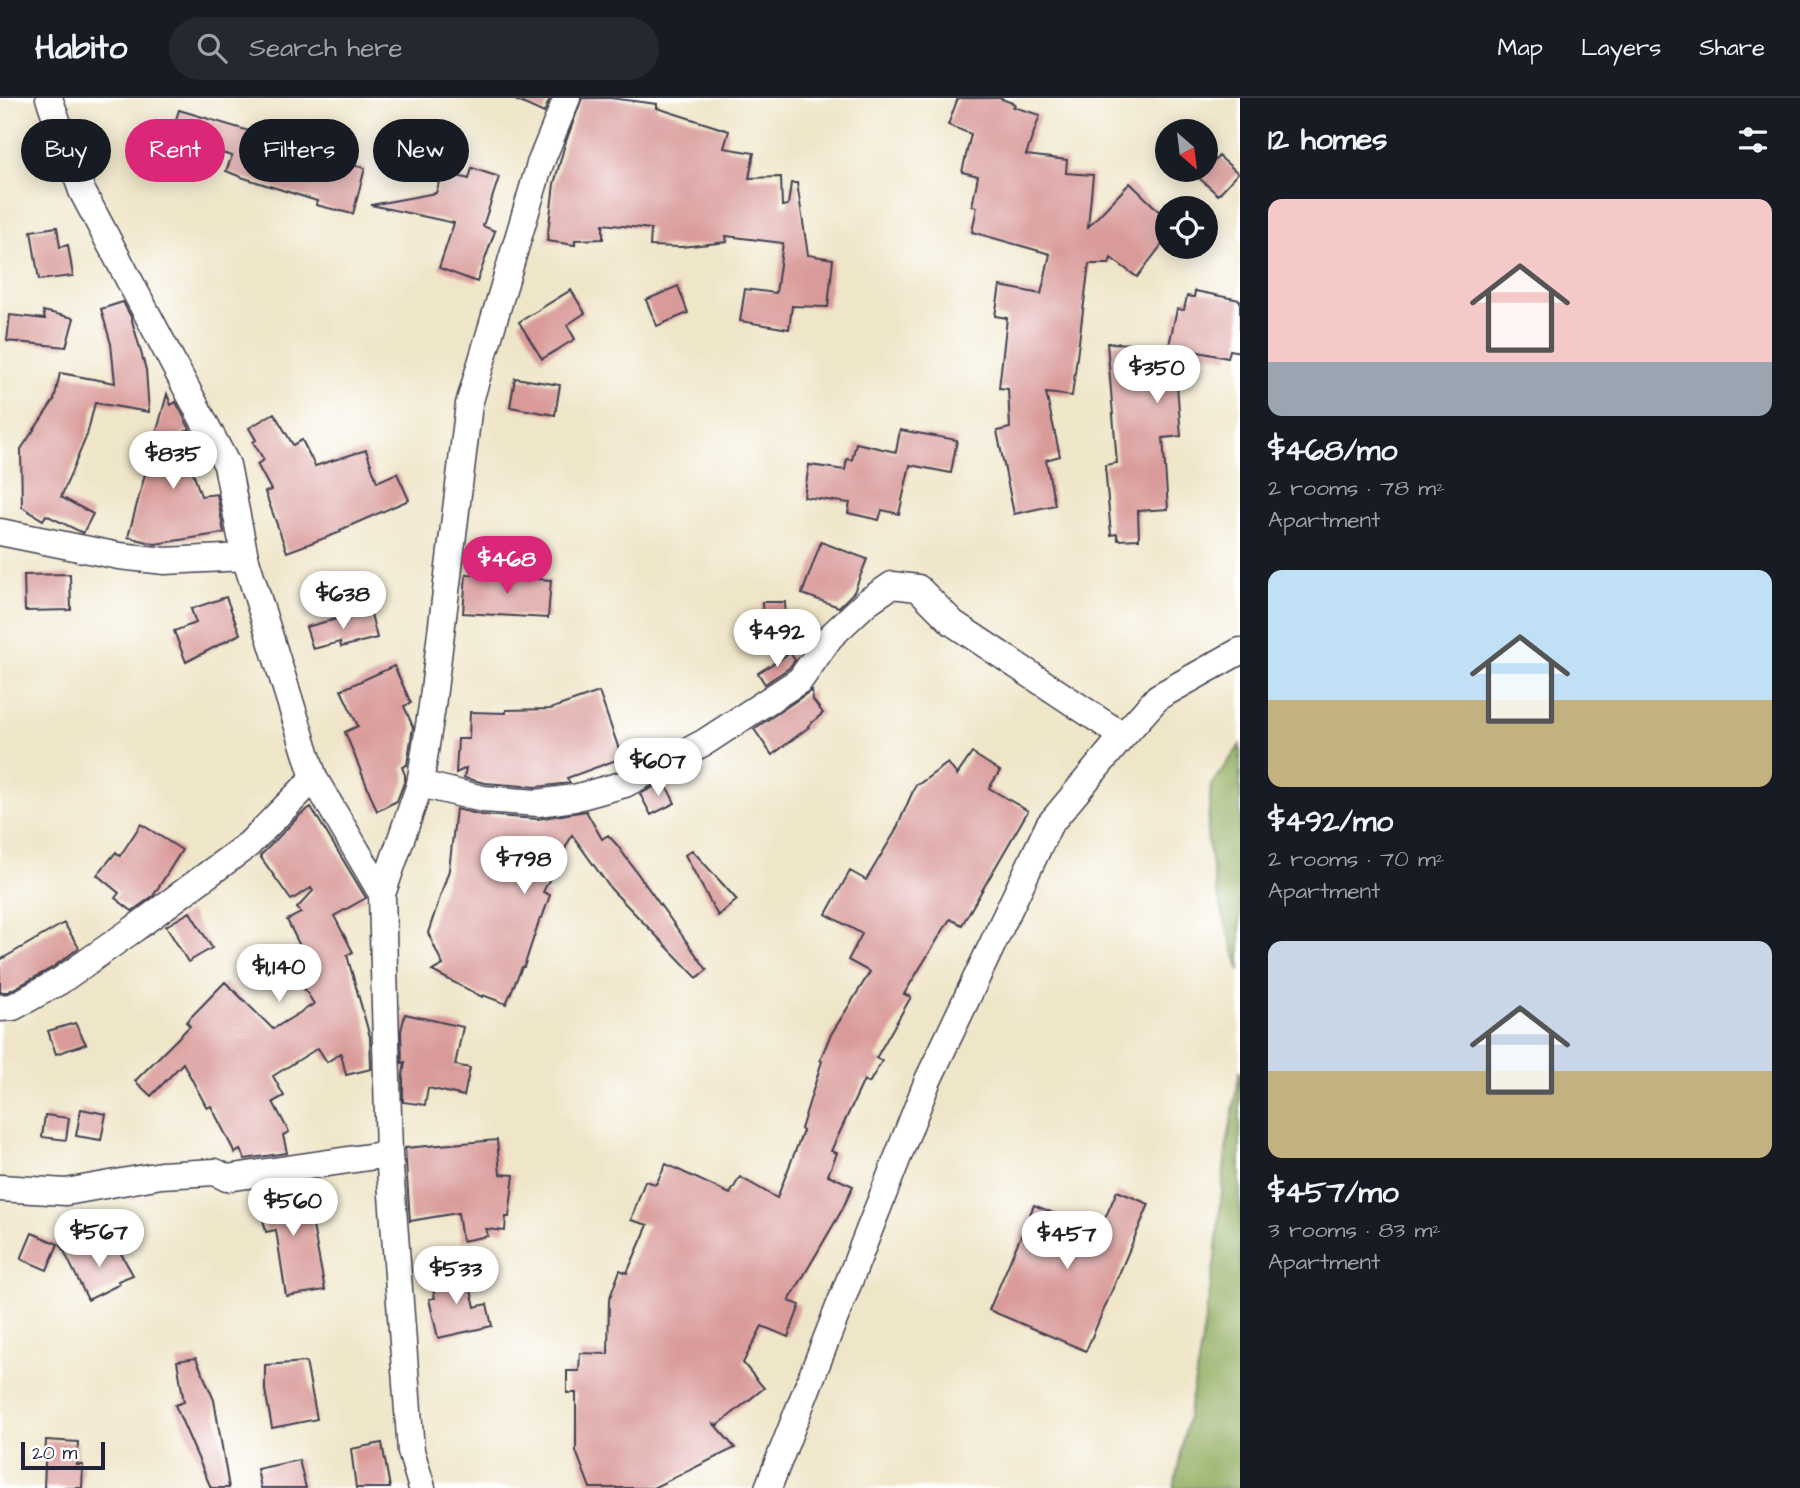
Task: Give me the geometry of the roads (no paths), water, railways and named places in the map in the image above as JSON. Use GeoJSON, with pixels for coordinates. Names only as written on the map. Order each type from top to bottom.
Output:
{"type":"FeatureCollection","features":[{"type":"Feature","properties":{"kind":"street"},"geometry":{"type":"LineString","coordinates":[[49,98],[82,191],[227,465],[245,557],[314,778],[382,894]]}},
{"type":"Feature","properties":{"kind":"street"},"geometry":{"type":"LineString","coordinates":[[422,1488],[411,1451],[389,1154],[382,894],[420,784],[432,706],[468,404],[540,164],[567,98]]}},
{"type":"Feature","properties":{"kind":"street"},"geometry":{"type":"LineString","coordinates":[[0,532],[119,556],[164,561],[245,557]]}},
{"type":"Feature","properties":{"kind":"street"},"geometry":{"type":"LineString","coordinates":[[420,784],[483,799],[538,803],[574,798],[625,784],[705,742],[800,680],[830,637],[867,602],[892,585],[918,588],[954,622],[1123,736]]}},
{"type":"Feature","properties":{"kind":"street"},"geometry":{"type":"LineString","coordinates":[[768,1488],[928,1080],[1049,825],[1158,697],[1240,651]]}},
{"type":"Feature","properties":{"kind":"street"},"geometry":{"type":"LineString","coordinates":[[0,1008],[13,1007],[60,981],[134,929],[249,844],[314,778]]}},
{"type":"Feature","properties":{"kind":"street"},"geometry":{"type":"LineString","coordinates":[[0,1188],[66,1192],[161,1175],[215,1172],[227,1178],[389,1154]]}}]}
